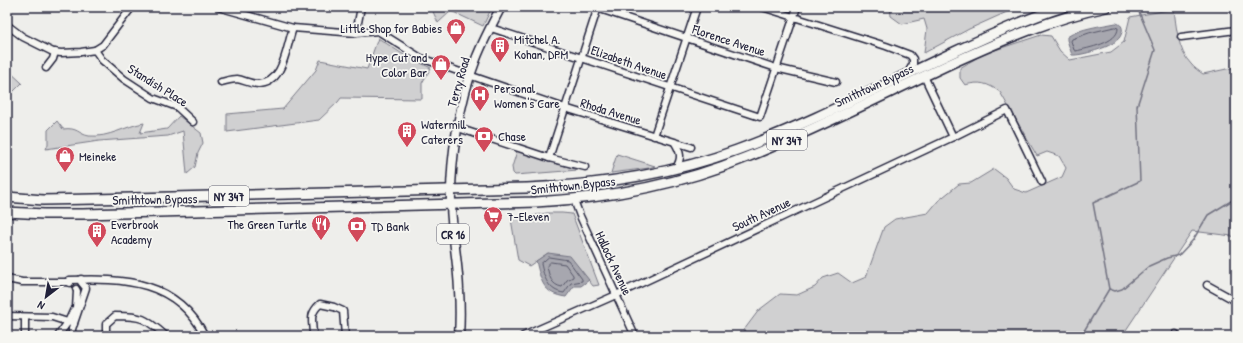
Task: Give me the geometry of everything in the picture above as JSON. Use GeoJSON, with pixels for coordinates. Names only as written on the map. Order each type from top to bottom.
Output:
{"type":"FeatureCollection","features":[{"type":"Feature","properties":{"kind":"highway","name":"Smithtown Bypass"},"geometry":{"type":"LineString","coordinates":[[7,198],[86,200],[451,190],[552,187],[616,180],[676,168],[711,159],[765,139],[998,32],[1063,7]]}},
{"type":"Feature","properties":{"kind":"highway","name":"Smithtown Bypass"},"geometry":{"type":"LineString","coordinates":[[7,212],[82,214],[536,202],[574,200],[645,189],[721,167],[760,152],[983,49],[1028,30],[1064,18],[1106,7]]}},
{"type":"Feature","properties":{"kind":"main road","name":"Terry Road"},"geometry":{"type":"LineString","coordinates":[[459,336],[459,290],[451,204],[453,162],[458,128],[476,59],[501,7]]}},
{"type":"Feature","properties":{"kind":"street"},"geometry":{"type":"LineString","coordinates":[[7,25],[50,51],[82,52],[95,50],[103,45],[132,7]]}},
{"type":"Feature","properties":{"kind":"street","name":"Rhoda Avenue"},"geometry":{"type":"LineString","coordinates":[[218,7],[238,10],[292,28],[356,33],[378,32],[421,58],[565,108],[691,147]]}},
{"type":"Feature","properties":{"kind":"street"},"geometry":{"type":"LineString","coordinates":[[356,33],[360,7]]}},
{"type":"Feature","properties":{"kind":"street"},"geometry":{"type":"LineString","coordinates":[[549,158],[582,58],[596,7]]}},
{"type":"Feature","properties":{"kind":"street","name":"Florence Avenue"},"geometry":{"type":"LineString","coordinates":[[596,7],[776,68],[836,82]]}},
{"type":"Feature","properties":{"kind":"street"},"geometry":{"type":"LineString","coordinates":[[654,136],[697,7]]}},
{"type":"Feature","properties":{"kind":"street"},"geometry":{"type":"LineString","coordinates":[[762,7],[910,55],[914,64],[908,73]]}},
{"type":"Feature","properties":{"kind":"street"},"geometry":{"type":"LineString","coordinates":[[776,68],[797,7]]}},
{"type":"Feature","properties":{"kind":"street"},"geometry":{"type":"LineString","coordinates":[[221,82],[236,79],[251,84],[259,84],[268,82],[274,78],[280,70],[292,28]]}},
{"type":"Feature","properties":{"kind":"street","name":"Elizabeth Avenue"},"geometry":{"type":"LineString","coordinates":[[491,28],[760,117],[776,68]]}},
{"type":"Feature","properties":{"kind":"street"},"geometry":{"type":"LineString","coordinates":[[1181,38],[1236,30]]}},
{"type":"Feature","properties":{"kind":"street","name":"Standish Place"},"geometry":{"type":"LineString","coordinates":[[95,50],[102,60],[124,78],[152,98],[177,107],[193,122]]}},
{"type":"Feature","properties":{"kind":"street"},"geometry":{"type":"LineString","coordinates":[[46,68],[53,59],[55,52]]}},
{"type":"Feature","properties":{"kind":"street"},"geometry":{"type":"LineString","coordinates":[[924,76],[953,137]]}},
{"type":"Feature","properties":{"kind":"street","name":"South Avenue"},"geometry":{"type":"LineString","coordinates":[[523,336],[616,295],[953,137],[1007,110],[1042,182]]}},
{"type":"Feature","properties":{"kind":"street"},"geometry":{"type":"LineString","coordinates":[[458,128],[549,158],[585,166]]}},
{"type":"Feature","properties":{"kind":"street"},"geometry":{"type":"LineString","coordinates":[[675,143],[680,150],[681,156],[676,168]]}},
{"type":"Feature","properties":{"kind":"street","name":"Hallock Avenue"},"geometry":{"type":"LineString","coordinates":[[574,200],[635,336]]}},
{"type":"Feature","properties":{"kind":"street"},"geometry":{"type":"LineString","coordinates":[[7,279],[22,282],[70,283],[97,280],[141,284],[167,294],[187,310],[196,320],[205,336]]}},
{"type":"Feature","properties":{"kind":"street"},"geometry":{"type":"LineString","coordinates":[[72,336],[71,323],[76,287],[81,281]]}},
{"type":"Feature","properties":{"kind":"street"},"geometry":{"type":"LineString","coordinates":[[73,311],[86,288],[81,281]]}},
{"type":"Feature","properties":{"kind":"street"},"geometry":{"type":"LineString","coordinates":[[1206,285],[1236,301]]}},
{"type":"Feature","properties":{"kind":"street"},"geometry":{"type":"LineString","coordinates":[[58,336],[71,323],[79,302],[76,289]]}},
{"type":"Feature","properties":{"kind":"street"},"geometry":{"type":"LineString","coordinates":[[313,336],[312,314],[320,304],[334,307],[343,311],[345,336]]}},
{"type":"Feature","properties":{"kind":"street"},"geometry":{"type":"LineString","coordinates":[[7,316],[52,317],[71,323]]}},
{"type":"Feature","properties":{"kind":"street"},"geometry":{"type":"LineString","coordinates":[[106,336],[106,324],[115,316],[134,316],[143,318],[166,336]]}},
{"type":"Feature","properties":{"kind":"street"},"geometry":{"type":"LineString","coordinates":[[25,336],[26,317]]}},
{"type":"Feature","properties":{"kind":"shaded area"},"geometry":{"type":"Polygon","coordinates":[[[431,7],[492,7],[483,26],[451,11],[438,23],[431,7]]]}},
{"type":"Feature","properties":{"kind":"shaded area"},"geometry":{"type":"Polygon","coordinates":[[[890,7],[1018,7],[969,29],[924,53],[927,29],[924,19],[902,24],[891,16],[890,7]]]}},
{"type":"Feature","properties":{"kind":"shaded area"},"geometry":{"type":"Polygon","coordinates":[[[1174,9],[1180,45],[1187,59],[1194,67],[1203,74],[1236,67],[1236,238],[1232,236],[1192,231],[1122,336],[750,336],[744,330],[759,310],[780,294],[797,295],[815,287],[823,278],[838,273],[852,283],[866,277],[884,227],[895,219],[928,213],[938,201],[959,184],[971,183],[994,169],[1006,178],[1014,189],[1026,193],[1062,177],[1066,168],[1059,156],[1047,152],[1037,156],[1000,92],[979,83],[965,85],[960,78],[960,68],[983,54],[1041,35],[1051,36],[1060,51],[1070,60],[1111,52],[1124,42],[1130,17],[1174,9]]]}},
{"type":"Feature","properties":{"kind":"shaded area"},"geometry":{"type":"Polygon","coordinates":[[[378,38],[404,55],[431,68],[422,83],[422,99],[341,98],[319,120],[227,132],[227,114],[283,109],[316,70],[320,60],[367,69],[378,38]]]}},
{"type":"Feature","properties":{"kind":"shaded area"},"geometry":{"type":"Polygon","coordinates":[[[7,69],[22,83],[10,95],[7,101],[7,69]]]}},
{"type":"Feature","properties":{"kind":"shaded area"},"geometry":{"type":"Polygon","coordinates":[[[179,116],[201,133],[203,143],[198,153],[195,167],[187,174],[183,131],[168,136],[99,141],[46,149],[48,144],[48,130],[57,121],[63,129],[72,129],[85,135],[96,136],[110,134],[144,123],[140,133],[167,129],[179,116]]]}},
{"type":"Feature","properties":{"kind":"shaded area"},"geometry":{"type":"Polygon","coordinates":[[[517,151],[578,170],[515,175],[512,167],[517,151]]]}},
{"type":"Feature","properties":{"kind":"shaded area"},"geometry":{"type":"Polygon","coordinates":[[[617,154],[655,166],[611,173],[617,154]]]}},
{"type":"Feature","properties":{"kind":"shaded area"},"geometry":{"type":"Polygon","coordinates":[[[547,213],[572,214],[599,285],[593,286],[579,268],[548,253],[529,266],[518,260],[511,219],[547,213]]]}},
{"type":"Feature","properties":{"kind":"water"},"geometry":{"type":"Polygon","coordinates":[[[1116,23],[1121,26],[1122,30],[1120,37],[1114,43],[1082,54],[1072,55],[1067,37],[1084,29],[1116,23]]]}},
{"type":"Feature","properties":{"kind":"water"},"geometry":{"type":"Polygon","coordinates":[[[548,253],[570,256],[589,280],[581,286],[574,286],[566,297],[552,293],[544,285],[536,261],[548,253]]]}},
{"type":"Feature","properties":{"kind":"waterway"},"geometry":{"type":"LineString","coordinates":[[1081,336],[1109,289],[1093,203],[1140,181],[1137,106],[1155,50],[1139,12]]}},
{"type":"Feature","properties":{"kind":"waterway"},"geometry":{"type":"LineString","coordinates":[[1109,289],[1115,291],[1122,289],[1149,266],[1167,258],[1179,255],[1193,240],[1208,215],[1236,198]]}},
{"type":"Feature","properties":{"kind":"place","name":"Little Shop for Babies"},"geometry":{"type":"Point","coordinates":[456,45]}},
{"type":"Feature","properties":{"kind":"place","name":"Mitchel A. Kohan, DPM"},"geometry":{"type":"Point","coordinates":[500,63]}},
{"type":"Feature","properties":{"kind":"place","name":"Hype Cut and Color Bar"},"geometry":{"type":"Point","coordinates":[441,81]}},
{"type":"Feature","properties":{"kind":"place","name":"Personal Women's Care"},"geometry":{"type":"Point","coordinates":[480,112]}},
{"type":"Feature","properties":{"kind":"place","name":"Watermill Caterers"},"geometry":{"type":"Point","coordinates":[407,148]}},
{"type":"Feature","properties":{"kind":"place","name":"Chase"},"geometry":{"type":"Point","coordinates":[484,153]}},
{"type":"Feature","properties":{"kind":"place","name":"Meineke"},"geometry":{"type":"Point","coordinates":[65,173]}},
{"type":"Feature","properties":{"kind":"place","name":"7-Eleven"},"geometry":{"type":"Point","coordinates":[493,233]}},
{"type":"Feature","properties":{"kind":"place","name":"The Green Turtle"},"geometry":{"type":"Point","coordinates":[321,241]}},
{"type":"Feature","properties":{"kind":"place","name":"TD Bank"},"geometry":{"type":"Point","coordinates":[357,243]}},
{"type":"Feature","properties":{"kind":"place","name":"Everbrook Academy"},"geometry":{"type":"Point","coordinates":[97,248]}}]}
